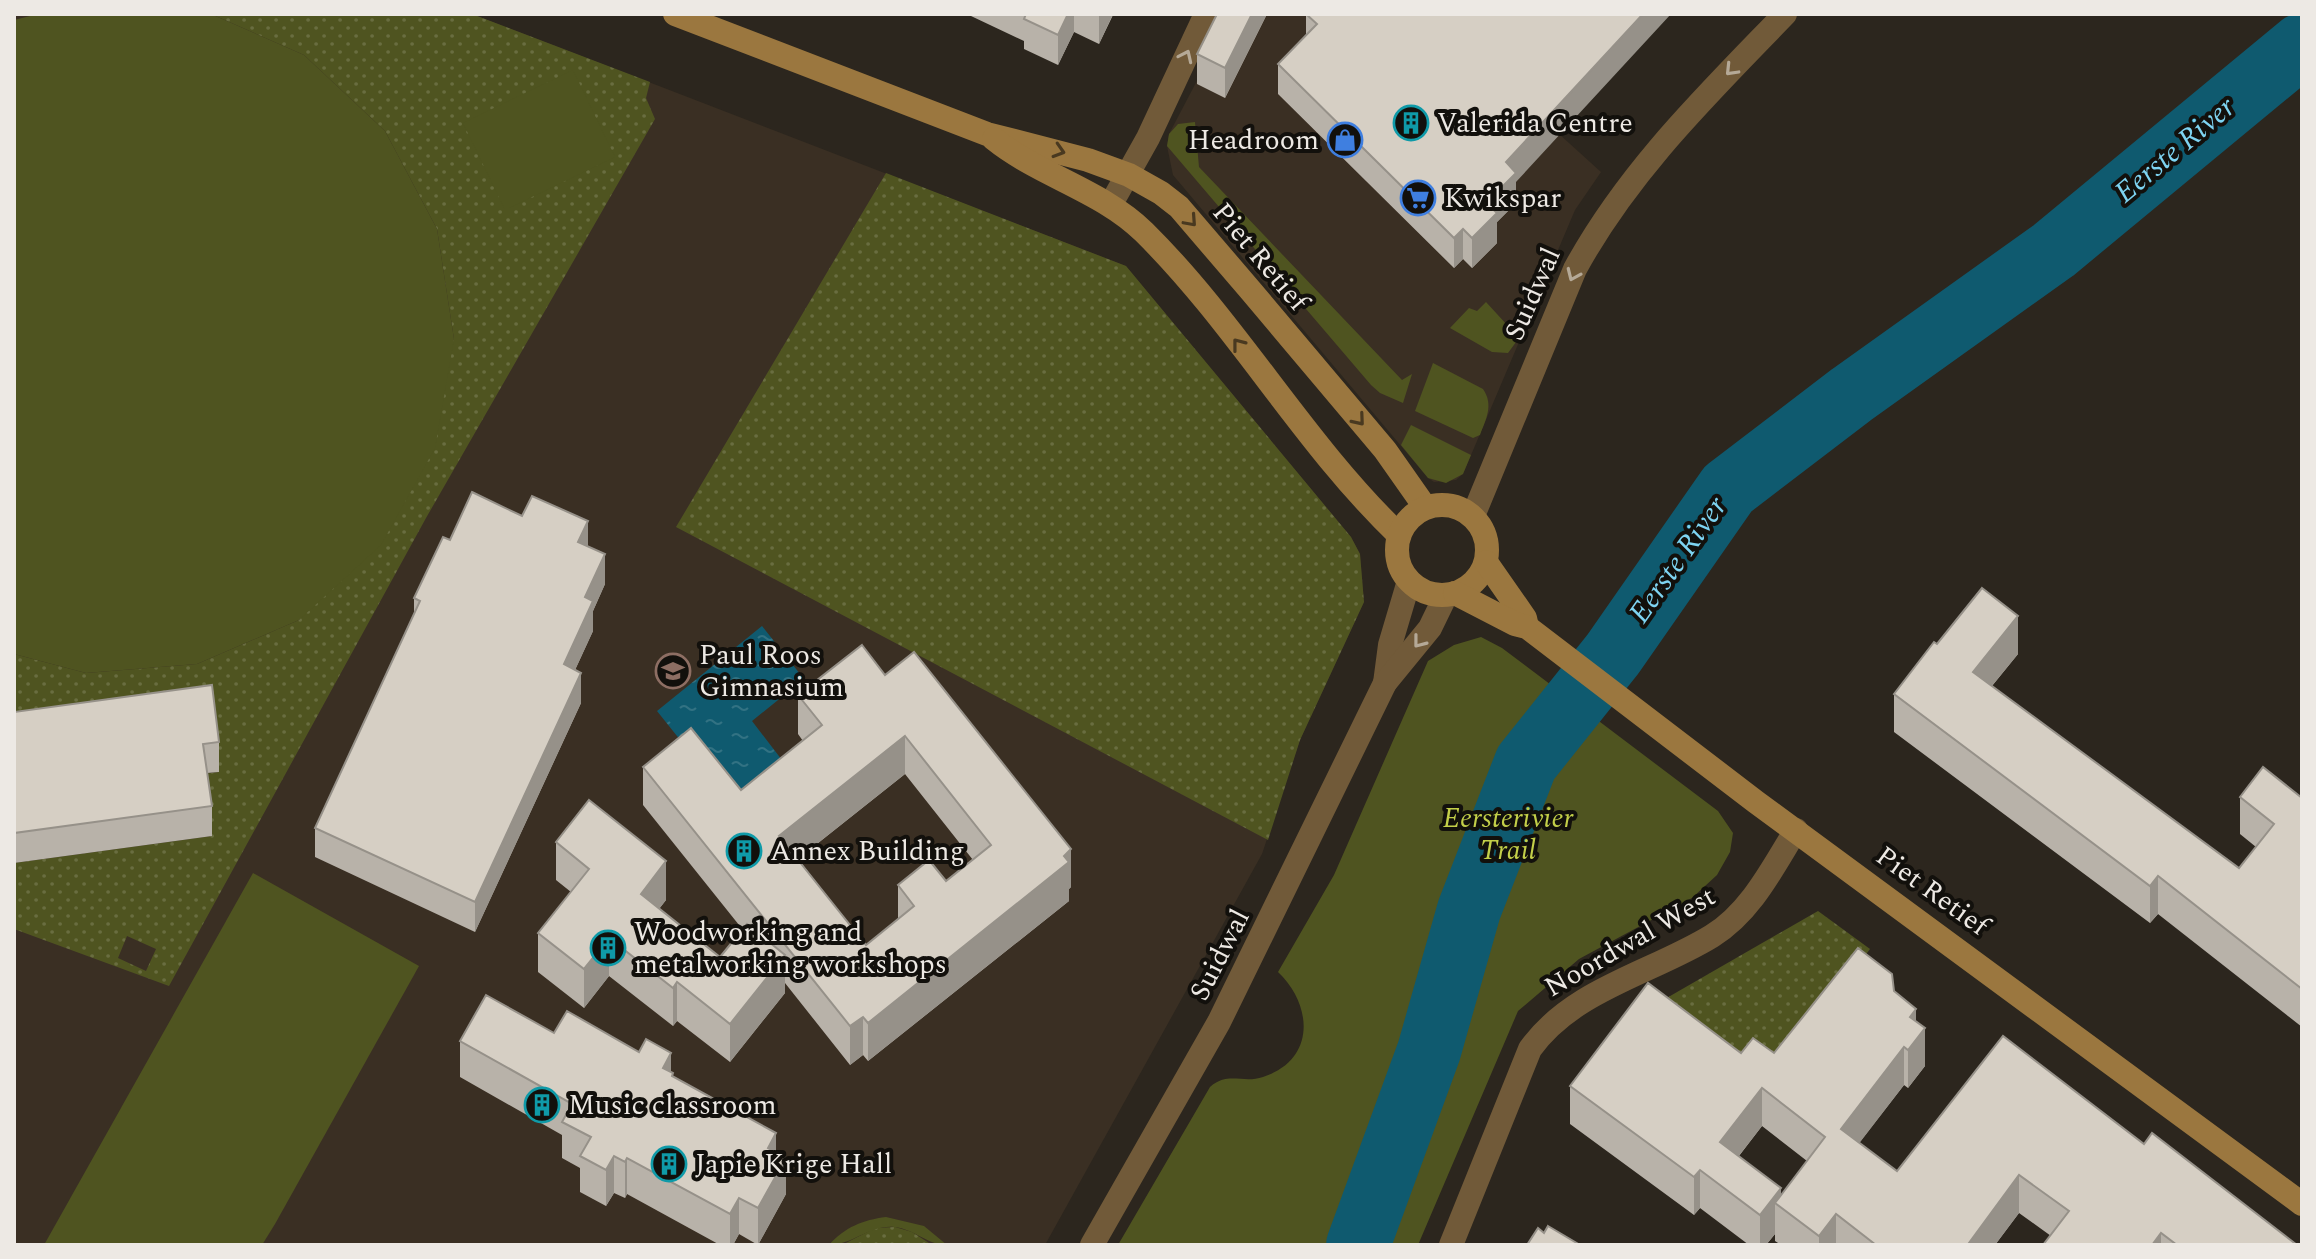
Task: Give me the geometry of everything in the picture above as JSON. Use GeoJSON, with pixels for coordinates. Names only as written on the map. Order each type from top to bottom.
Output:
{"type":"FeatureCollection","features":[{"type":"Feature","properties":{"kind":"street","name":"Piet Retief"},"geometry":{"type":"LineString","coordinates":[[675,14],[987,134],[1053,148],[1129,175],[1161,193],[1196,226],[1385,450],[1425,507]]}},
{"type":"Feature","properties":{"kind":"street"},"geometry":{"type":"LineString","coordinates":[[1111,204],[1129,175],[1206,14]]}},
{"type":"Feature","properties":{"kind":"street","name":"Suidwal"},"geometry":{"type":"LineString","coordinates":[[1473,516],[1575,269],[1594,235],[1617,198],[1668,136],[1785,14]]}},
{"type":"Feature","properties":{"kind":"street","name":"Piet Retief"},"geometry":{"type":"LineString","coordinates":[[987,134],[1026,161],[1111,204],[1143,232],[1219,319],[1347,481],[1399,535]]}},
{"type":"Feature","properties":{"kind":"street"},"geometry":{"type":"LineString","coordinates":[[1442,504],[1459,507],[1473,516],[1488,546],[1486,562],[1479,576],[1450,594],[1420,590],[1409,581],[1398,560],[1399,535],[1405,523],[1425,507],[1442,504]]}},
{"type":"Feature","properties":{"kind":"street","name":"Piet Retief"},"geometry":{"type":"LineString","coordinates":[[1486,562],[1525,618],[1527,627]]}},
{"type":"Feature","properties":{"kind":"street","name":"Suidwal"},"geometry":{"type":"LineString","coordinates":[[1385,683],[1390,645],[1409,581]]}},
{"type":"Feature","properties":{"kind":"street","name":"Piet Retief"},"geometry":{"type":"LineString","coordinates":[[1450,594],[1527,627],[2302,1204]]}},
{"type":"Feature","properties":{"kind":"street","name":"Suidwal"},"geometry":{"type":"LineString","coordinates":[[1092,1245],[1226,1009],[1385,683],[1430,628],[1450,594]]}},
{"type":"Feature","properties":{"kind":"street","name":"Noordwal West"},"geometry":{"type":"LineString","coordinates":[[1451,1245],[1530,1049],[1546,1027],[1598,994],[1713,935],[1740,914],[1796,830]]}},
{"type":"Feature","properties":{"kind":"shaded area","name":"Paul Roos Gimnasium"},"geometry":{"type":"Polygon","coordinates":[[[14,14],[472,14],[1126,266],[1351,537],[1360,554],[1364,602],[1300,740],[1262,854],[1045,1245],[14,1245],[14,14]]]}},
{"type":"Feature","properties":{"kind":"shaded area"},"geometry":{"type":"Polygon","coordinates":[[[1232,14],[1457,14],[1463,47],[1601,172],[1575,210],[1463,474],[1456,480],[1434,482],[1428,478],[1173,175],[1167,146],[1169,134],[1232,14]]]}},
{"type":"Feature","properties":{"kind":"green space"},"geometry":{"type":"Polygon","coordinates":[[[38,14],[211,14],[304,55],[385,131],[437,229],[454,339],[435,448],[381,545],[299,620],[197,664],[86,673],[14,654],[14,20],[38,14]]]}},
{"type":"Feature","properties":{"kind":"green space"},"geometry":{"type":"Polygon","coordinates":[[[211,14],[472,14],[650,82],[646,98],[655,119],[426,518],[169,986],[14,929],[14,863],[212,836],[203,774],[219,772],[14,742],[14,654],[86,673],[197,664],[299,620],[454,339],[437,229],[385,131],[304,55],[211,14]],[[127,936],[118,958],[146,971],[156,949],[127,936]]]}},
{"type":"Feature","properties":{"kind":"green space"},"geometry":{"type":"Polygon","coordinates":[[[573,70],[615,157],[505,210],[463,123],[573,70]]]}},
{"type":"Feature","properties":{"kind":"green space"},"geometry":{"type":"Polygon","coordinates":[[[1195,122],[1199,167],[1402,380],[1412,374],[1403,403],[1380,393],[1371,385],[1167,146],[1169,134],[1178,124],[1195,122]]]}},
{"type":"Feature","properties":{"kind":"green space"},"geometry":{"type":"Polygon","coordinates":[[[886,173],[1126,266],[1351,537],[1360,554],[1364,602],[1300,740],[1268,840],[676,527],[886,173]]]}},
{"type":"Feature","properties":{"kind":"green space"},"geometry":{"type":"Polygon","coordinates":[[[1486,302],[1519,338],[1508,353],[1492,352],[1450,328],[1469,308],[1477,311],[1486,302]]]}},
{"type":"Feature","properties":{"kind":"green space"},"geometry":{"type":"Polygon","coordinates":[[[1433,363],[1483,389],[1488,406],[1480,435],[1473,438],[1415,411],[1433,363]]]}},
{"type":"Feature","properties":{"kind":"green space"},"geometry":{"type":"Polygon","coordinates":[[[1411,425],[1471,455],[1463,474],[1446,483],[1428,478],[1401,445],[1411,425]]]}},
{"type":"Feature","properties":{"kind":"green space","name":"Eersterivier Trail"},"geometry":{"type":"Polygon","coordinates":[[[1481,637],[1502,648],[1718,811],[1733,833],[1730,852],[1717,875],[1692,898],[1579,959],[1518,1011],[1418,1245],[1118,1245],[1210,1087],[1223,1080],[1263,1077],[1293,1058],[1304,1030],[1303,1015],[1290,985],[1278,972],[1334,875],[1428,661],[1454,645],[1481,637]]]}},
{"type":"Feature","properties":{"kind":"green space"},"geometry":{"type":"Polygon","coordinates":[[[253,873],[419,966],[275,1224],[262,1245],[44,1245],[253,873]]]}},
{"type":"Feature","properties":{"kind":"green space"},"geometry":{"type":"Polygon","coordinates":[[[1818,911],[1870,949],[1767,1086],[1658,1003],[1818,911]]]}},
{"type":"Feature","properties":{"kind":"green space"},"geometry":{"type":"Polygon","coordinates":[[[886,1217],[924,1226],[947,1245],[908,1231],[885,1227],[829,1245],[855,1225],[886,1217]]]}},
{"type":"Feature","properties":{"kind":"green space"},"geometry":{"type":"Polygon","coordinates":[[[895,1227],[912,1232],[932,1245],[842,1245],[875,1228],[895,1227]]]}},
{"type":"Feature","properties":{"kind":"water"},"geometry":{"type":"Polygon","coordinates":[[[762,626],[804,679],[752,721],[785,764],[733,806],[657,711],[762,626]]]}},
{"type":"Feature","properties":{"kind":"building"},"geometry":{"type":"Polygon","coordinates":[[[1026,14],[1068,14],[1058,35],[1024,19],[1026,14]]]}},
{"type":"Feature","properties":{"kind":"building"},"geometry":{"type":"Polygon","coordinates":[[[1217,14],[1252,14],[1225,68],[1197,54],[1217,14]]]}},
{"type":"Feature","properties":{"kind":"building","name":"Valerida Centre"},"geometry":{"type":"Polygon","coordinates":[[[1306,14],[1643,14],[1506,162],[1516,173],[1486,203],[1497,213],[1472,238],[1463,229],[1454,238],[1278,64],[1317,24],[1306,14]]]}},
{"type":"Feature","properties":{"kind":"building"},"geometry":{"type":"Polygon","coordinates":[[[472,492],[522,516],[532,496],[588,521],[578,542],[605,554],[585,597],[593,601],[564,664],[581,673],[475,902],[315,828],[420,601],[414,598],[443,537],[450,540],[472,492]]]}},
{"type":"Feature","properties":{"kind":"building"},"geometry":{"type":"Polygon","coordinates":[[[1982,588],[2018,616],[1973,672],[2239,868],[2274,824],[2240,797],[2263,767],[2302,798],[2302,989],[2158,876],[2150,886],[1894,694],[1934,642],[1937,644],[1982,588]]]}},
{"type":"Feature","properties":{"kind":"building","name":"Annex Building"},"geometry":{"type":"Polygon","coordinates":[[[862,645],[885,675],[914,652],[1071,849],[1064,856],[1069,862],[868,1023],[863,1017],[850,1026],[643,767],[691,728],[741,790],[822,725],[798,695],[862,645]],[[905,736],[779,836],[866,945],[914,906],[898,885],[929,860],[946,881],[991,845],[905,736]]]}},
{"type":"Feature","properties":{"kind":"building"},"geometry":{"type":"Polygon","coordinates":[[[212,685],[219,742],[203,744],[212,806],[14,833],[14,712],[212,685]]]}},
{"type":"Feature","properties":{"kind":"building"},"geometry":{"type":"Polygon","coordinates":[[[589,800],[666,861],[641,894],[720,957],[747,924],[785,955],[730,1024],[677,982],[673,988],[609,938],[584,969],[538,933],[589,869],[556,842],[589,800]]]}},
{"type":"Feature","properties":{"kind":"building"},"geometry":{"type":"Polygon","coordinates":[[[1858,948],[1892,974],[1894,991],[1916,1009],[1910,1017],[1925,1028],[1908,1050],[1904,1047],[1841,1129],[1897,1171],[2003,1036],[2144,1144],[2152,1133],[2297,1245],[2177,1245],[2161,1233],[2152,1245],[2043,1245],[2069,1211],[2019,1175],[1969,1243],[1972,1245],[1876,1245],[1836,1214],[1819,1236],[1775,1203],[1825,1137],[1762,1088],[1720,1142],[1781,1188],[1760,1215],[1700,1170],[1694,1177],[1570,1086],[1648,983],[1741,1053],[1753,1038],[1774,1053],[1858,948]]]}},
{"type":"Feature","properties":{"kind":"building"},"geometry":{"type":"Polygon","coordinates":[[[486,995],[554,1033],[567,1011],[639,1052],[646,1039],[671,1053],[663,1068],[673,1073],[672,1076],[776,1133],[768,1148],[786,1158],[758,1208],[739,1198],[730,1214],[627,1158],[625,1162],[614,1156],[606,1170],[580,1156],[591,1137],[562,1122],[572,1104],[460,1041],[486,995]]]}},
{"type":"Feature","properties":{"kind":"building"},"geometry":{"type":"Polygon","coordinates":[[[1548,1226],[1580,1245],[1527,1245],[1538,1228],[1544,1233],[1548,1226]]]}},
{"type":"Feature","properties":{"kind":"waterway","name":"Eerste River"},"geometry":{"type":"LineString","coordinates":[[1358,1245],[1429,1051],[1469,910],[1526,763],[1613,654],[1728,489],[1851,395],[2054,250],[2302,45]]}},
{"type":"Feature","properties":{"kind":"place","name":"Valerida Centre"},"geometry":{"type":"Point","coordinates":[1411,123]}},
{"type":"Feature","properties":{"kind":"place","name":"Headroom"},"geometry":{"type":"Point","coordinates":[1345,140]}},
{"type":"Feature","properties":{"kind":"place","name":"Kwikspar"},"geometry":{"type":"Point","coordinates":[1418,198]}},
{"type":"Feature","properties":{"kind":"place","name":"Paul Roos Gimnasium"},"geometry":{"type":"Point","coordinates":[673,671]}},
{"type":"Feature","properties":{"kind":"place","name":"Annex Building"},"geometry":{"type":"Point","coordinates":[744,851]}},
{"type":"Feature","properties":{"kind":"place","name":"Woodworking and metalworking workshops"},"geometry":{"type":"Point","coordinates":[608,948]}},
{"type":"Feature","properties":{"kind":"place","name":"Music classroom"},"geometry":{"type":"Point","coordinates":[542,1105]}},
{"type":"Feature","properties":{"kind":"place","name":"Japie Krige Hall"},"geometry":{"type":"Point","coordinates":[669,1164]}}]}
